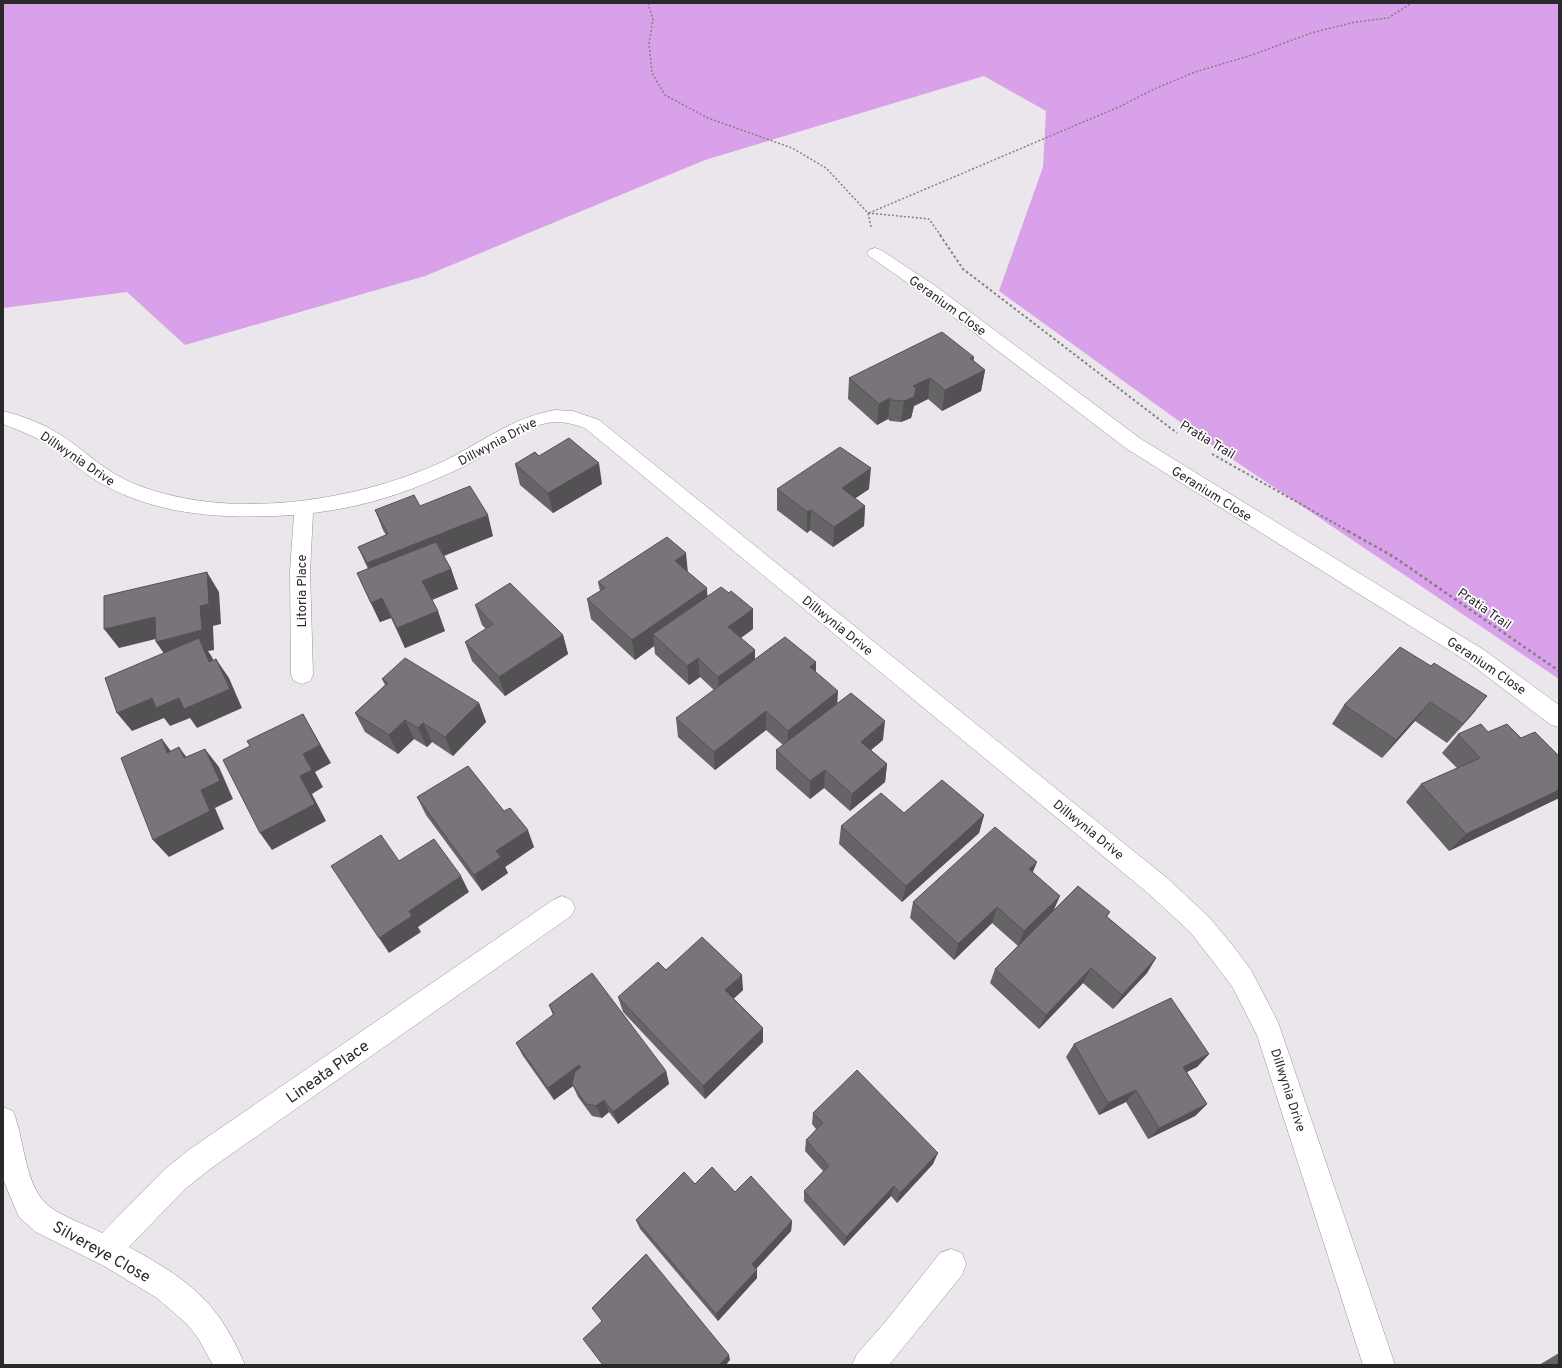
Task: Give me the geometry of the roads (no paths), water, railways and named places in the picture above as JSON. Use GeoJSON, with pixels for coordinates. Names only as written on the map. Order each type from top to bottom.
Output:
{"type":"FeatureCollection","features":[{"type":"Feature","properties":{"kind":"street","name":"Geranium Close"},"geometry":{"type":"LineString","coordinates":[[875,253],[928,289],[1134,444],[1476,656],[1559,718]]}},
{"type":"Feature","properties":{"kind":"street","name":"Dillwynia Drive"},"geometry":{"type":"LineString","coordinates":[[5,421],[42,432],[111,481],[148,497],[192,506],[247,510],[304,507],[354,499],[416,480],[460,461],[534,420],[547,416],[564,415],[582,418],[592,424],[1158,886],[1200,925],[1242,979],[1269,1031],[1379,1365]]}},
{"type":"Feature","properties":{"kind":"street","name":"Litoria Place"},"geometry":{"type":"LineString","coordinates":[[302,675],[300,572],[304,507]]}},
{"type":"Feature","properties":{"kind":"street","name":"Lineata Place"},"geometry":{"type":"LineString","coordinates":[[105,1251],[175,1179],[200,1159],[562,908]]}},
{"type":"Feature","properties":{"kind":"street","name":"Silvereye Close"},"geometry":{"type":"LineString","coordinates":[[3,1121],[23,1196],[29,1208],[43,1219],[105,1251],[172,1290],[191,1307],[209,1327],[229,1365]]}},
{"type":"Feature","properties":{"kind":"street"},"geometry":{"type":"LineString","coordinates":[[868,1365],[898,1331],[950,1264]]}}]}
